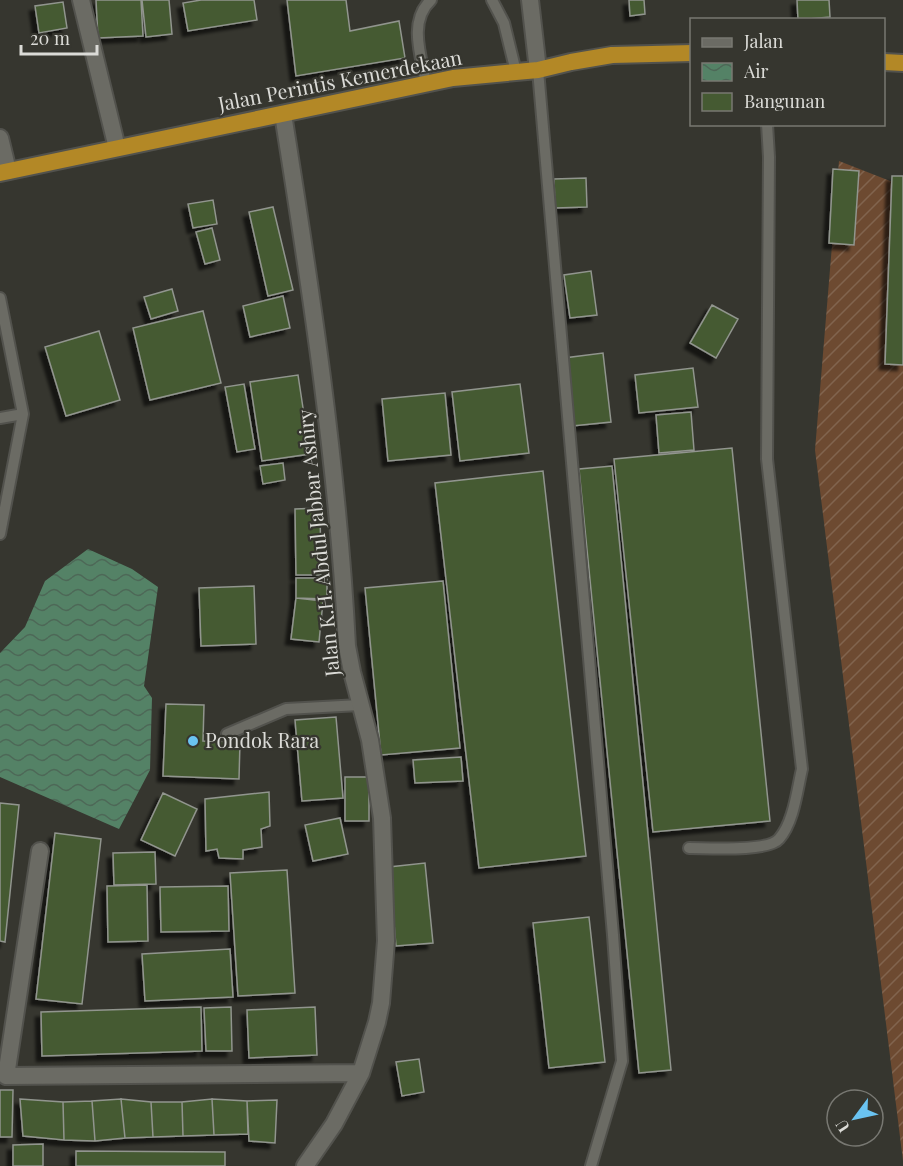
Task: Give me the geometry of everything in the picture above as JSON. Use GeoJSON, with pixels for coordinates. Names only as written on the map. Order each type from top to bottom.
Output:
{"type":"FeatureCollection","features":[{"type":"Feature","properties":{"kind":"highway","name":"Jalan Perintis Kemerdekaan"},"geometry":{"type":"LineString","coordinates":[[4,172],[453,78],[538,70],[612,55],[690,53]]}},
{"type":"Feature","properties":{"kind":"highway"},"geometry":{"type":"LineString","coordinates":[[885,62],[903,63]]}},
{"type":"Feature","properties":{"kind":"street"},"geometry":{"type":"LineString","coordinates":[[81,0],[117,148]]}},
{"type":"Feature","properties":{"kind":"street"},"geometry":{"type":"LineString","coordinates":[[530,0],[538,70]]}},
{"type":"Feature","properties":{"kind":"street","name":"Jalan K.H. Abdul Jabbar Ashiry"},"geometry":{"type":"LineString","coordinates":[[283,114],[309,277],[329,434],[347,646],[370,740],[382,818],[386,941],[381,1003],[361,1073],[334,1124],[305,1166]]}},
{"type":"Feature","properties":{"kind":"street"},"geometry":{"type":"LineString","coordinates":[[0,138],[4,172]]}},
{"type":"Feature","properties":{"kind":"street"},"geometry":{"type":"LineString","coordinates":[[40,851],[3,1076],[361,1073]]}},
{"type":"Feature","properties":{"kind":"lane"},"geometry":{"type":"LineString","coordinates":[[426,84],[417,23],[424,7],[431,0]]}},
{"type":"Feature","properties":{"kind":"lane"},"geometry":{"type":"LineString","coordinates":[[492,0],[504,23],[516,72]]}},
{"type":"Feature","properties":{"kind":"lane"},"geometry":{"type":"LineString","coordinates":[[538,70],[614,935],[622,1061],[591,1166]]}},
{"type":"Feature","properties":{"kind":"lane"},"geometry":{"type":"LineString","coordinates":[[689,848],[765,847],[779,840],[792,814],[802,769],[767,459],[769,157],[767,126]]}},
{"type":"Feature","properties":{"kind":"lane"},"geometry":{"type":"LineString","coordinates":[[0,298],[23,414],[0,534]]}},
{"type":"Feature","properties":{"kind":"lane"},"geometry":{"type":"LineString","coordinates":[[0,418],[23,414]]}},
{"type":"Feature","properties":{"kind":"lane"},"geometry":{"type":"LineString","coordinates":[[227,734],[286,709],[360,705]]}},
{"type":"Feature","properties":{"kind":"shaded area"},"geometry":{"type":"Polygon","coordinates":[[[839,161],[903,186],[903,1161],[815,450],[839,161]]]}},
{"type":"Feature","properties":{"kind":"water"},"geometry":{"type":"Polygon","coordinates":[[[88,549],[132,569],[158,587],[144,686],[152,698],[150,770],[119,829],[0,777],[0,653],[25,627],[45,581],[88,549]]]}},
{"type":"Feature","properties":{"kind":"building"},"geometry":{"type":"Polygon","coordinates":[[[96,0],[141,0],[143,36],[98,38],[96,0]]]}},
{"type":"Feature","properties":{"kind":"building"},"geometry":{"type":"Polygon","coordinates":[[[142,0],[169,0],[172,34],[146,37],[142,0]]]}},
{"type":"Feature","properties":{"kind":"building"},"geometry":{"type":"Polygon","coordinates":[[[201,0],[254,0],[257,20],[188,31],[183,3],[201,0]]]}},
{"type":"Feature","properties":{"kind":"building"},"geometry":{"type":"Polygon","coordinates":[[[287,0],[346,0],[350,31],[399,21],[405,58],[296,76],[287,0]]]}},
{"type":"Feature","properties":{"kind":"building"},"geometry":{"type":"Polygon","coordinates":[[[629,0],[644,0],[645,14],[630,16],[629,0]]]}},
{"type":"Feature","properties":{"kind":"building"},"geometry":{"type":"Polygon","coordinates":[[[797,0],[829,0],[830,17],[798,18],[797,0]]]}},
{"type":"Feature","properties":{"kind":"building"},"geometry":{"type":"Polygon","coordinates":[[[63,2],[67,28],[39,33],[35,6],[63,2]]]}},
{"type":"Feature","properties":{"kind":"building"},"geometry":{"type":"Polygon","coordinates":[[[833,169],[859,171],[854,245],[829,243],[833,169]]]}},
{"type":"Feature","properties":{"kind":"building"},"geometry":{"type":"Polygon","coordinates":[[[892,176],[903,176],[903,365],[885,364],[892,176]]]}},
{"type":"Feature","properties":{"kind":"building"},"geometry":{"type":"Polygon","coordinates":[[[586,178],[587,207],[555,208],[554,179],[586,178]]]}},
{"type":"Feature","properties":{"kind":"building"},"geometry":{"type":"Polygon","coordinates":[[[213,200],[217,224],[193,228],[188,204],[213,200]]]}},
{"type":"Feature","properties":{"kind":"building"},"geometry":{"type":"Polygon","coordinates":[[[273,207],[293,290],[268,296],[249,212],[273,207]]]}},
{"type":"Feature","properties":{"kind":"building"},"geometry":{"type":"Polygon","coordinates":[[[212,228],[220,260],[205,264],[196,232],[212,228]]]}},
{"type":"Feature","properties":{"kind":"building"},"geometry":{"type":"Polygon","coordinates":[[[591,271],[597,315],[570,318],[564,275],[591,271]]]}},
{"type":"Feature","properties":{"kind":"building"},"geometry":{"type":"Polygon","coordinates":[[[172,289],[178,311],[151,319],[144,297],[172,289]]]}},
{"type":"Feature","properties":{"kind":"building"},"geometry":{"type":"Polygon","coordinates":[[[283,296],[290,328],[250,337],[243,306],[283,296]]]}},
{"type":"Feature","properties":{"kind":"building"},"geometry":{"type":"Polygon","coordinates":[[[712,305],[738,319],[716,358],[690,343],[712,305]]]}},
{"type":"Feature","properties":{"kind":"building"},"geometry":{"type":"Polygon","coordinates":[[[203,311],[221,383],[150,400],[133,328],[203,311]]]}},
{"type":"Feature","properties":{"kind":"building"},"geometry":{"type":"Polygon","coordinates":[[[99,331],[120,400],[66,416],[45,347],[99,331]]]}},
{"type":"Feature","properties":{"kind":"building"},"geometry":{"type":"Polygon","coordinates":[[[603,353],[611,422],[572,426],[564,358],[603,353]]]}},
{"type":"Feature","properties":{"kind":"building"},"geometry":{"type":"Polygon","coordinates":[[[693,368],[698,407],[639,413],[635,375],[693,368]]]}},
{"type":"Feature","properties":{"kind":"building"},"geometry":{"type":"Polygon","coordinates":[[[298,375],[310,454],[262,461],[250,382],[298,375]]]}},
{"type":"Feature","properties":{"kind":"building"},"geometry":{"type":"Polygon","coordinates":[[[244,384],[255,449],[237,452],[225,387],[244,384]]]}},
{"type":"Feature","properties":{"kind":"building"},"geometry":{"type":"Polygon","coordinates":[[[520,384],[529,453],[460,461],[452,392],[520,384]]]}},
{"type":"Feature","properties":{"kind":"building"},"geometry":{"type":"Polygon","coordinates":[[[445,393],[451,455],[388,461],[382,399],[445,393]]]}},
{"type":"Feature","properties":{"kind":"building"},"geometry":{"type":"Polygon","coordinates":[[[691,412],[694,450],[659,453],[656,415],[691,412]]]}},
{"type":"Feature","properties":{"kind":"building"},"geometry":{"type":"Polygon","coordinates":[[[732,448],[770,821],[653,832],[614,459],[732,448]]]}},
{"type":"Feature","properties":{"kind":"building"},"geometry":{"type":"Polygon","coordinates":[[[283,463],[285,480],[263,484],[260,466],[283,463]]]}},
{"type":"Feature","properties":{"kind":"building"},"geometry":{"type":"Polygon","coordinates":[[[612,466],[671,1070],[639,1073],[579,469],[612,466]]]}},
{"type":"Feature","properties":{"kind":"building"},"geometry":{"type":"Polygon","coordinates":[[[543,471],[586,856],[479,868],[435,483],[543,471]]]}},
{"type":"Feature","properties":{"kind":"building"},"geometry":{"type":"Polygon","coordinates":[[[320,508],[321,575],[296,575],[295,509],[320,508]]]}},
{"type":"Feature","properties":{"kind":"building"},"geometry":{"type":"Polygon","coordinates":[[[296,578],[327,578],[327,599],[296,598],[296,578]]]}},
{"type":"Feature","properties":{"kind":"building"},"geometry":{"type":"Polygon","coordinates":[[[443,581],[460,748],[381,755],[365,588],[443,581]]]}},
{"type":"Feature","properties":{"kind":"building"},"geometry":{"type":"Polygon","coordinates":[[[254,586],[256,644],[201,646],[199,588],[254,586]]]}},
{"type":"Feature","properties":{"kind":"building"},"geometry":{"type":"Polygon","coordinates":[[[296,598],[323,601],[319,642],[291,639],[296,598]]]}},
{"type":"Feature","properties":{"kind":"building","name":"Pondok Rara"},"geometry":{"type":"Polygon","coordinates":[[[166,704],[204,705],[203,741],[240,742],[239,779],[163,776],[166,704]]]}},
{"type":"Feature","properties":{"kind":"building"},"geometry":{"type":"Polygon","coordinates":[[[336,717],[343,798],[302,801],[295,720],[336,717]]]}},
{"type":"Feature","properties":{"kind":"building"},"geometry":{"type":"Polygon","coordinates":[[[461,757],[463,781],[415,783],[413,760],[461,757]]]}},
{"type":"Feature","properties":{"kind":"building"},"geometry":{"type":"Polygon","coordinates":[[[345,777],[369,777],[369,821],[345,821],[345,777]]]}},
{"type":"Feature","properties":{"kind":"building"},"geometry":{"type":"Polygon","coordinates":[[[269,792],[270,826],[261,829],[262,847],[243,850],[243,859],[219,858],[217,849],[206,851],[205,799],[269,792]]]}},
{"type":"Feature","properties":{"kind":"building"},"geometry":{"type":"Polygon","coordinates":[[[163,793],[197,809],[175,856],[141,840],[163,793]]]}},
{"type":"Feature","properties":{"kind":"building"},"geometry":{"type":"Polygon","coordinates":[[[0,803],[19,805],[5,942],[0,941],[0,803]]]}},
{"type":"Feature","properties":{"kind":"building"},"geometry":{"type":"Polygon","coordinates":[[[340,818],[348,854],[313,861],[305,825],[340,818]]]}},
{"type":"Feature","properties":{"kind":"building"},"geometry":{"type":"Polygon","coordinates":[[[55,833],[101,839],[82,1004],[36,999],[55,833]]]}},
{"type":"Feature","properties":{"kind":"building"},"geometry":{"type":"Polygon","coordinates":[[[155,852],[156,884],[114,885],[113,853],[155,852]]]}},
{"type":"Feature","properties":{"kind":"building"},"geometry":{"type":"Polygon","coordinates":[[[425,863],[433,943],[396,946],[389,867],[425,863]]]}},
{"type":"Feature","properties":{"kind":"building"},"geometry":{"type":"Polygon","coordinates":[[[287,870],[295,993],[238,996],[230,873],[287,870]]]}},
{"type":"Feature","properties":{"kind":"building"},"geometry":{"type":"Polygon","coordinates":[[[147,885],[148,941],[108,942],[107,886],[147,885]]]}},
{"type":"Feature","properties":{"kind":"building"},"geometry":{"type":"Polygon","coordinates":[[[228,886],[229,931],[161,932],[160,887],[228,886]]]}},
{"type":"Feature","properties":{"kind":"building"},"geometry":{"type":"Polygon","coordinates":[[[589,917],[605,1062],[549,1068],[533,923],[589,917]]]}},
{"type":"Feature","properties":{"kind":"building"},"geometry":{"type":"Polygon","coordinates":[[[230,949],[233,997],[145,1001],[142,954],[230,949]]]}},
{"type":"Feature","properties":{"kind":"building"},"geometry":{"type":"Polygon","coordinates":[[[201,1007],[202,1051],[42,1056],[41,1012],[201,1007]]]}},
{"type":"Feature","properties":{"kind":"building"},"geometry":{"type":"Polygon","coordinates":[[[231,1007],[232,1051],[206,1051],[204,1008],[231,1007]]]}},
{"type":"Feature","properties":{"kind":"building"},"geometry":{"type":"Polygon","coordinates":[[[315,1007],[317,1055],[249,1058],[247,1010],[315,1007]]]}},
{"type":"Feature","properties":{"kind":"building"},"geometry":{"type":"Polygon","coordinates":[[[419,1059],[424,1092],[402,1096],[396,1062],[419,1059]]]}},
{"type":"Feature","properties":{"kind":"building"},"geometry":{"type":"Polygon","coordinates":[[[0,1090],[13,1090],[12,1137],[0,1137],[0,1090]]]}},
{"type":"Feature","properties":{"kind":"building"},"geometry":{"type":"Polygon","coordinates":[[[20,1099],[63,1102],[64,1140],[23,1136],[20,1099]]]}},
{"type":"Feature","properties":{"kind":"building"},"geometry":{"type":"Polygon","coordinates":[[[121,1099],[151,1102],[153,1137],[125,1138],[121,1099]]]}},
{"type":"Feature","properties":{"kind":"building"},"geometry":{"type":"Polygon","coordinates":[[[121,1099],[125,1138],[95,1141],[92,1101],[121,1099]]]}},
{"type":"Feature","properties":{"kind":"building"},"geometry":{"type":"Polygon","coordinates":[[[212,1099],[247,1101],[248,1134],[214,1135],[212,1099]]]}},
{"type":"Feature","properties":{"kind":"building"},"geometry":{"type":"Polygon","coordinates":[[[212,1099],[214,1135],[183,1136],[182,1102],[212,1099]]]}},
{"type":"Feature","properties":{"kind":"building"},"geometry":{"type":"Polygon","coordinates":[[[277,1100],[275,1143],[249,1141],[247,1101],[277,1100]]]}},
{"type":"Feature","properties":{"kind":"building"},"geometry":{"type":"Polygon","coordinates":[[[92,1101],[95,1141],[64,1140],[63,1102],[92,1101]]]}},
{"type":"Feature","properties":{"kind":"building"},"geometry":{"type":"Polygon","coordinates":[[[151,1102],[182,1102],[183,1136],[153,1137],[151,1102]]]}},
{"type":"Feature","properties":{"kind":"building"},"geometry":{"type":"Polygon","coordinates":[[[43,1144],[43,1166],[13,1166],[13,1145],[43,1144]]]}},
{"type":"Feature","properties":{"kind":"building"},"geometry":{"type":"Polygon","coordinates":[[[76,1151],[225,1152],[225,1166],[76,1166],[76,1151]]]}},
{"type":"Feature","properties":{"kind":"place","name":"Pondok Rara"},"geometry":{"type":"Point","coordinates":[193,741]}}]}
